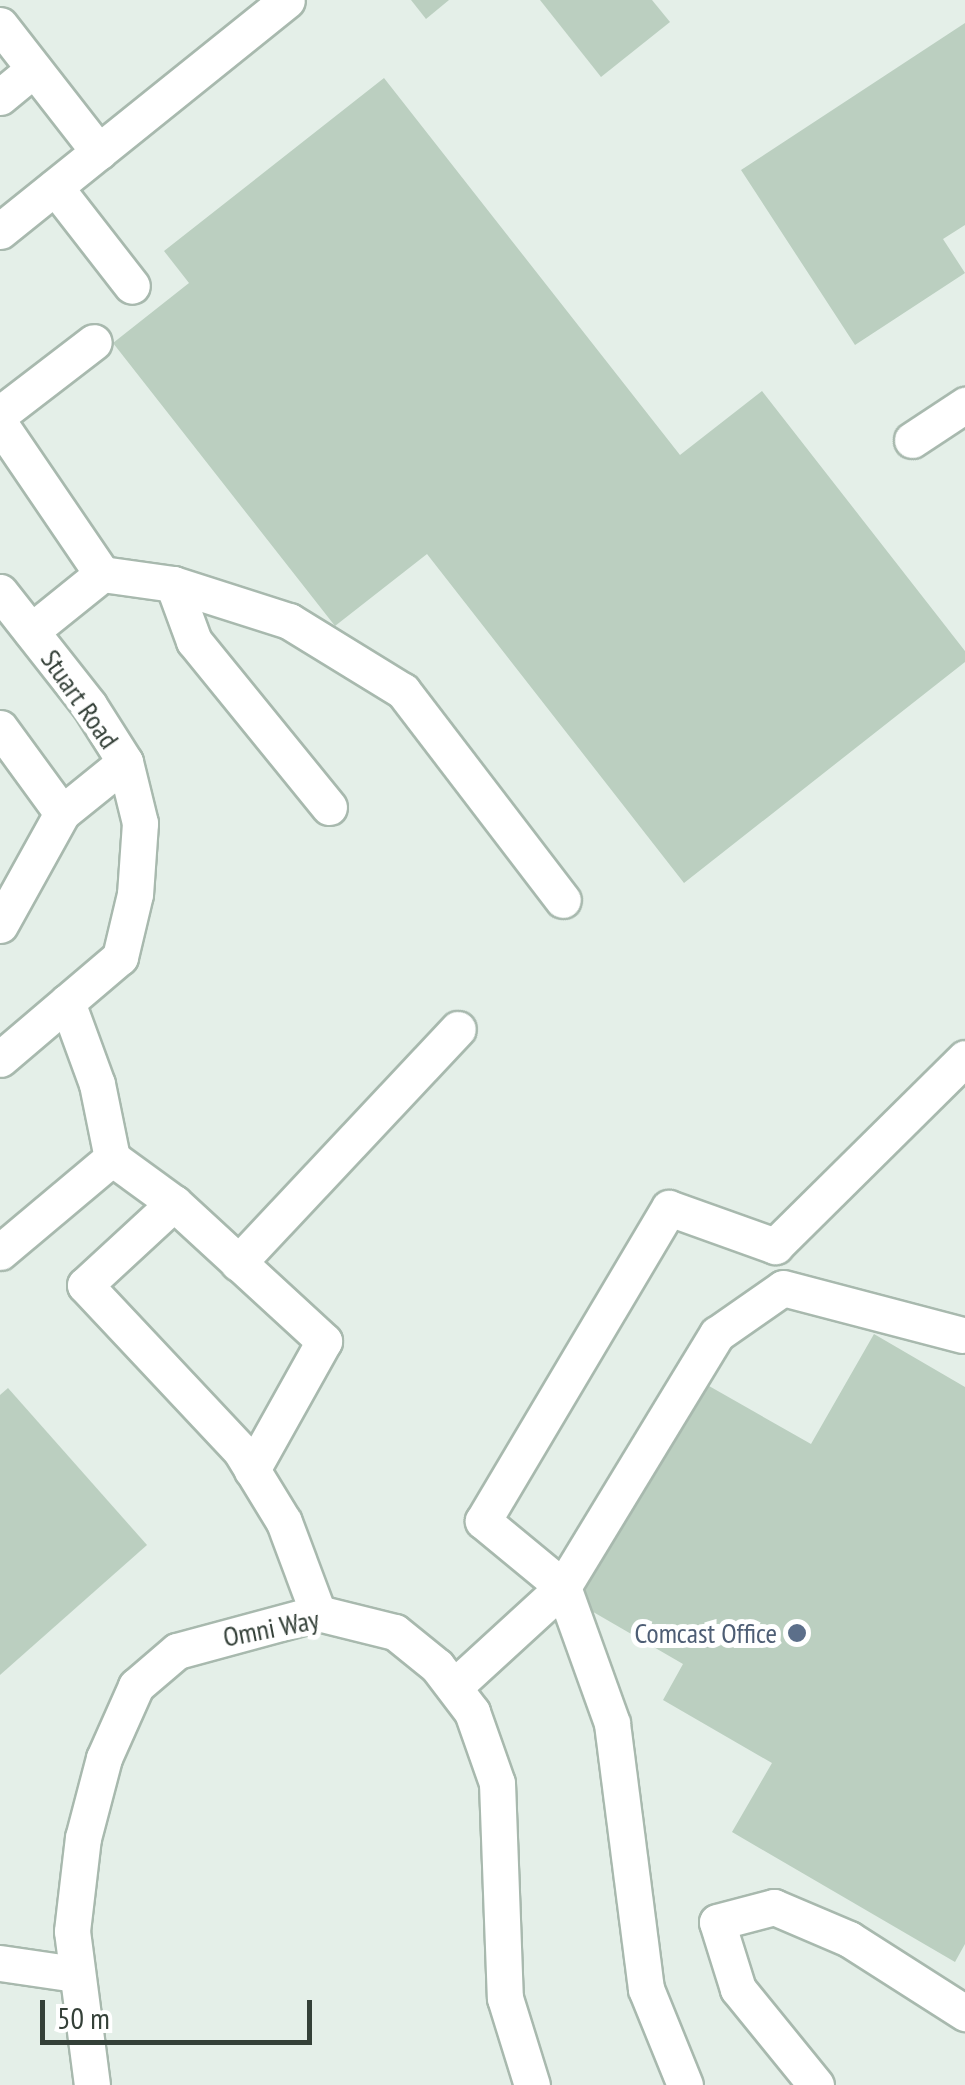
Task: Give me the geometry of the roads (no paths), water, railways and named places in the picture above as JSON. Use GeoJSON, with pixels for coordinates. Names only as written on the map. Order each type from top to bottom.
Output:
{"type":"FeatureCollection","features":[{"type":"Feature","properties":{"kind":"street"},"geometry":{"type":"LineString","coordinates":[[0,231],[287,0]]}},
{"type":"Feature","properties":{"kind":"street"},"geometry":{"type":"LineString","coordinates":[[0,25],[99,152]]}},
{"type":"Feature","properties":{"kind":"street"},"geometry":{"type":"LineString","coordinates":[[0,97],[34,69]]}},
{"type":"Feature","properties":{"kind":"street"},"geometry":{"type":"LineString","coordinates":[[55,187],[132,286]]}},
{"type":"Feature","properties":{"kind":"street"},"geometry":{"type":"LineString","coordinates":[[0,414],[94,342]]}},
{"type":"Feature","properties":{"kind":"street"},"geometry":{"type":"LineString","coordinates":[[912,440],[965,404]]}},
{"type":"Feature","properties":{"kind":"street"},"geometry":{"type":"LineString","coordinates":[[0,424],[102,574]]}},
{"type":"Feature","properties":{"kind":"street"},"geometry":{"type":"LineString","coordinates":[[31,631],[102,574],[174,584],[289,621],[403,691],[563,900]]}},
{"type":"Feature","properties":{"kind":"street"},"geometry":{"type":"LineString","coordinates":[[174,584],[194,641],[330,807]]}},
{"type":"Feature","properties":{"kind":"street","name":"Stuart Road"},"geometry":{"type":"LineString","coordinates":[[0,592],[124,762],[140,823],[128,925],[120,957],[0,1059]]}},
{"type":"Feature","properties":{"kind":"street"},"geometry":{"type":"LineString","coordinates":[[0,728],[62,813]]}},
{"type":"Feature","properties":{"kind":"street"},"geometry":{"type":"LineString","coordinates":[[0,925],[62,813],[124,762]]}},
{"type":"Feature","properties":{"kind":"street"},"geometry":{"type":"LineString","coordinates":[[66,1002],[98,1084],[112,1158],[174,1203],[324,1341],[252,1470]]}},
{"type":"Feature","properties":{"kind":"street"},"geometry":{"type":"LineString","coordinates":[[238,1262],[458,1029]]}},
{"type":"Feature","properties":{"kind":"street"},"geometry":{"type":"LineString","coordinates":[[685,2085],[646,1989],[612,1723],[563,1588],[483,1521],[668,1208],[775,1246],[965,1058]]}},
{"type":"Feature","properties":{"kind":"street"},"geometry":{"type":"LineString","coordinates":[[0,1252],[112,1158]]}},
{"type":"Feature","properties":{"kind":"street"},"geometry":{"type":"LineString","coordinates":[[174,1203],[85,1285],[252,1470],[284,1522],[318,1613]]}},
{"type":"Feature","properties":{"kind":"street"},"geometry":{"type":"LineString","coordinates":[[454,1687],[563,1588],[718,1334],[783,1288],[964,1335]]}},
{"type":"Feature","properties":{"kind":"street","name":"Omni Way"},"geometry":{"type":"LineString","coordinates":[[92,2085],[72,1931],[82,1838],[104,1758],[136,1686],[176,1651],[318,1613],[395,1632],[454,1687],[472,1712],[497,1783],[506,1893],[505,1998],[532,2085]]}},
{"type":"Feature","properties":{"kind":"street"},"geometry":{"type":"LineString","coordinates":[[816,2085],[738,1990],[717,1922],[774,1907],[849,1938],[965,2013]]}},
{"type":"Feature","properties":{"kind":"street"},"geometry":{"type":"LineString","coordinates":[[2,1969],[75,1974]]}},
{"type":"Feature","properties":{"kind":"place","name":"Comcast Office"},"geometry":{"type":"Point","coordinates":[797,1633]}}]}
